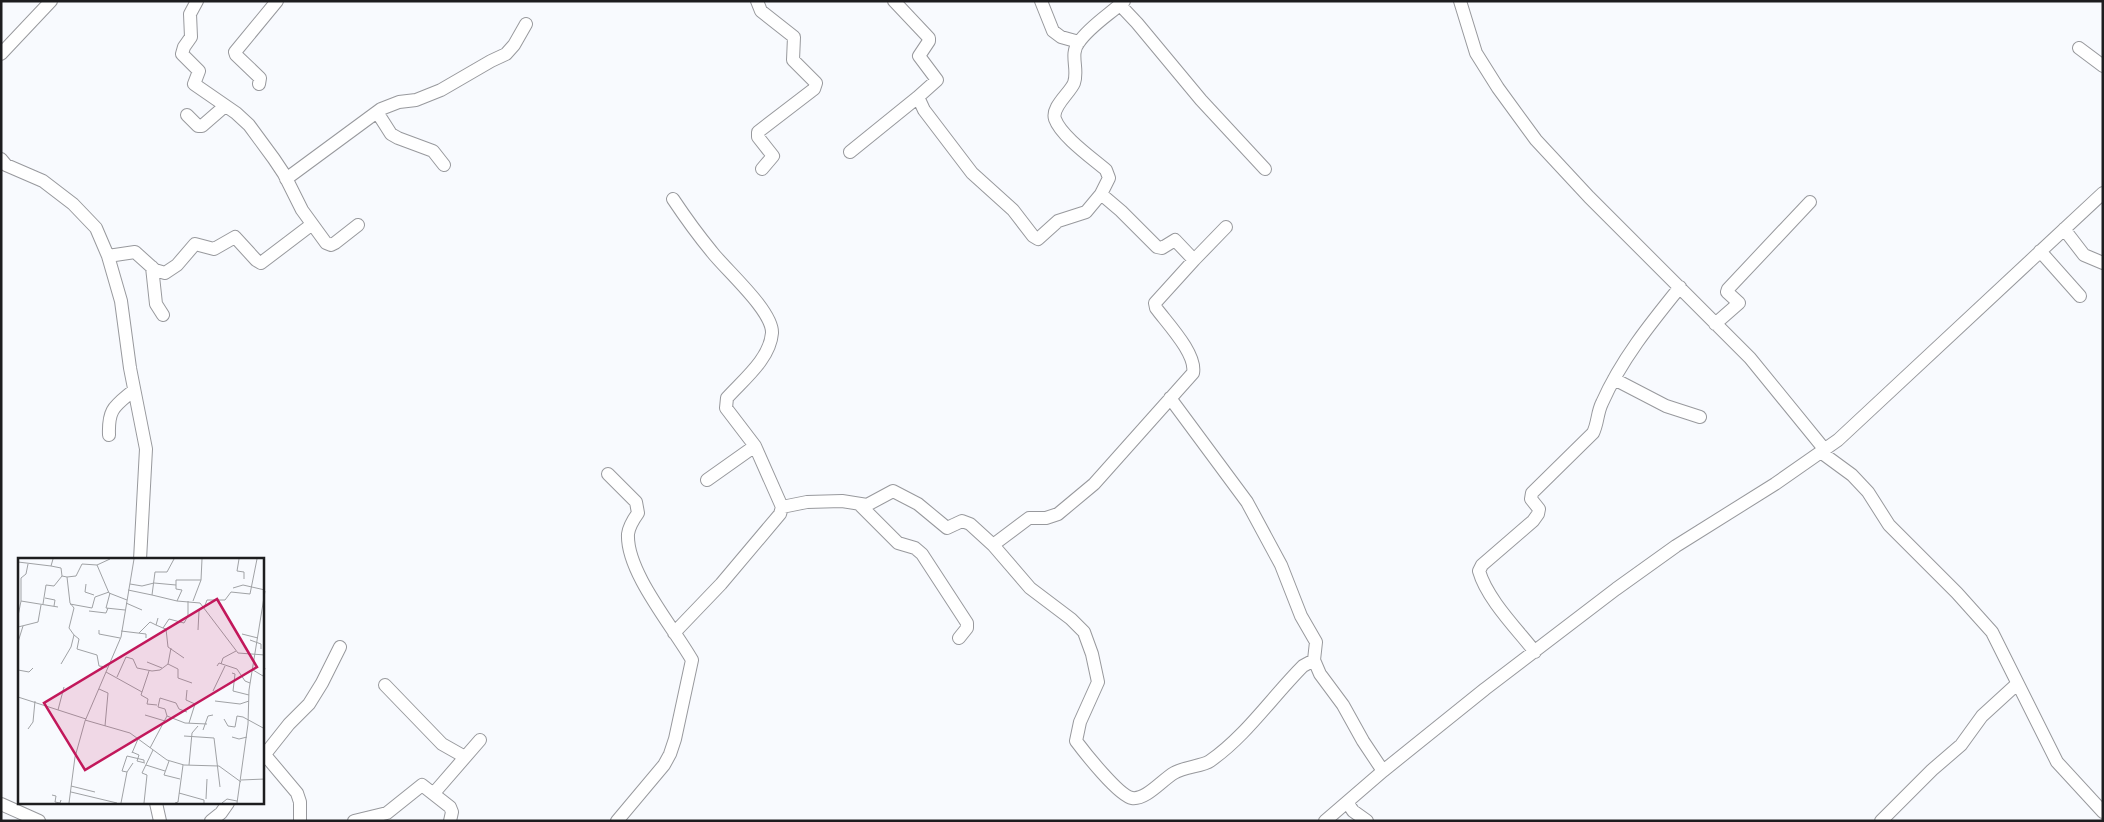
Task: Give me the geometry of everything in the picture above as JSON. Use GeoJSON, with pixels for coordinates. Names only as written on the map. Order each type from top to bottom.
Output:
{"type":"FeatureCollection","features":[{"type":"Feature","properties":{"kind":"street"},"geometry":{"type":"LineString","coordinates":[[1,54],[52,1]]}},
{"type":"Feature","properties":{"kind":"street"},"geometry":{"type":"LineString","coordinates":[[197,1],[190,14],[191,37],[184,47],[182,54],[199,71],[194,84],[226,106],[249,126],[274,159],[302,210],[326,243],[335,244],[358,225]]}},
{"type":"Feature","properties":{"kind":"street"},"geometry":{"type":"LineString","coordinates":[[259,84],[260,78],[235,52],[277,1]]}},
{"type":"Feature","properties":{"kind":"street"},"geometry":{"type":"LineString","coordinates":[[757,1],[761,11],[794,37],[793,60],[816,83],[814,89],[758,132],[758,137],[773,156],[762,169]]}},
{"type":"Feature","properties":{"kind":"street"},"geometry":{"type":"LineString","coordinates":[[850,152],[937,80],[919,56],[929,38],[894,1]]}},
{"type":"Feature","properties":{"kind":"street"},"geometry":{"type":"LineString","coordinates":[[1041,1],[1053,31],[1061,37],[1079,42]]}},
{"type":"Feature","properties":{"kind":"street"},"geometry":{"type":"LineString","coordinates":[[1460,1],[1476,53],[1517,116],[1536,140],[1589,197],[1750,358],[1824,451],[1852,475],[1868,492],[1889,525],[1957,593],[1992,632],[2057,762],[2103,812]]}},
{"type":"Feature","properties":{"kind":"street"},"geometry":{"type":"LineString","coordinates":[[918,97],[924,110],[972,172],[1013,210],[1036,239],[1038,239],[1058,221],[1086,212],[1101,194],[1109,178],[1106,170],[1065,133],[1055,119],[1056,109],[1074,83],[1076,75],[1074,58],[1079,42],[1122,3],[1201,100],[1265,169]]}},
{"type":"Feature","properties":{"kind":"street"},"geometry":{"type":"LineString","coordinates":[[286,178],[377,112],[399,102],[416,100],[441,90],[506,54],[514,45],[526,24]]}},
{"type":"Feature","properties":{"kind":"street"},"geometry":{"type":"LineString","coordinates":[[2079,48],[2103,66]]}},
{"type":"Feature","properties":{"kind":"street"},"geometry":{"type":"LineString","coordinates":[[187,115],[198,126],[202,126],[226,106]]}},
{"type":"Feature","properties":{"kind":"street"},"geometry":{"type":"LineString","coordinates":[[377,112],[391,134],[433,151],[444,165]]}},
{"type":"Feature","properties":{"kind":"street"},"geometry":{"type":"LineString","coordinates":[[3,164],[42,181],[72,204],[96,228],[108,256],[121,301],[134,390],[146,449],[140,558]]}},
{"type":"Feature","properties":{"kind":"street"},"geometry":{"type":"LineString","coordinates":[[1325,821],[1383,770],[1484,689],[1676,546],[1824,451],[2103,192]]}},
{"type":"Feature","properties":{"kind":"street"},"geometry":{"type":"LineString","coordinates":[[1101,194],[1121,211],[1153,244],[1162,248],[1175,240],[1194,260]]}},
{"type":"Feature","properties":{"kind":"street"},"geometry":{"type":"LineString","coordinates":[[673,199],[713,253],[755,300],[770,321],[772,332],[764,356],[727,398],[725,404],[726,408],[755,446],[782,507],[780,514],[720,584],[674,633]]}},
{"type":"Feature","properties":{"kind":"street"},"geometry":{"type":"LineString","coordinates":[[1716,324],[1739,303],[1727,292],[1728,289],[1810,202]]}},
{"type":"Feature","properties":{"kind":"street"},"geometry":{"type":"LineString","coordinates":[[108,256],[135,252],[152,267],[164,273],[177,265],[195,244],[214,249],[235,237],[256,260],[261,262],[311,224]]}},
{"type":"Feature","properties":{"kind":"street"},"geometry":{"type":"LineString","coordinates":[[993,545],[1029,518],[1046,518],[1058,514],[1094,484],[1190,378],[1194,368],[1191,358],[1156,308],[1155,303],[1226,227]]}},
{"type":"Feature","properties":{"kind":"street"},"geometry":{"type":"LineString","coordinates":[[2064,229],[2084,255],[2103,264]]}},
{"type":"Feature","properties":{"kind":"street"},"geometry":{"type":"LineString","coordinates":[[2040,251],[2080,296]]}},
{"type":"Feature","properties":{"kind":"street"},"geometry":{"type":"LineString","coordinates":[[152,267],[156,304],[163,315]]}},
{"type":"Feature","properties":{"kind":"street"},"geometry":{"type":"LineString","coordinates":[[1535,652],[1494,599],[1479,571],[1482,565],[1533,521],[1538,514],[1539,509],[1532,499],[1532,494],[1593,433],[1597,425],[1596,416],[1627,355],[1680,287]]}},
{"type":"Feature","properties":{"kind":"street"},"geometry":{"type":"LineString","coordinates":[[1614,379],[1666,406],[1700,417]]}},
{"type":"Feature","properties":{"kind":"street"},"geometry":{"type":"LineString","coordinates":[[109,435],[108,420],[110,413],[134,390]]}},
{"type":"Feature","properties":{"kind":"street"},"geometry":{"type":"LineString","coordinates":[[1170,398],[1234,482],[1255,516],[1281,565],[1301,616],[1316,642],[1314,660],[1324,680],[1348,712],[1363,741],[1383,770]]}},
{"type":"Feature","properties":{"kind":"street"},"geometry":{"type":"LineString","coordinates":[[707,480],[755,446]]}},
{"type":"Feature","properties":{"kind":"street"},"geometry":{"type":"LineString","coordinates":[[608,474],[636,502],[638,514],[628,533],[629,547],[644,585],[692,660],[670,754],[664,765],[617,821]]}},
{"type":"Feature","properties":{"kind":"street"},"geometry":{"type":"LineString","coordinates":[[782,507],[808,502],[842,501],[867,505],[896,491],[918,504],[947,528],[962,521],[970,524],[993,545],[1030,588],[1070,618],[1084,632],[1092,654],[1098,682],[1080,722],[1076,741],[1107,778],[1128,796],[1137,798],[1173,773],[1188,766],[1208,762],[1252,724],[1303,666],[1314,660]]}},
{"type":"Feature","properties":{"kind":"street"},"geometry":{"type":"LineString","coordinates":[[860,505],[893,540],[915,548],[922,554],[967,623],[967,628],[959,638]]}},
{"type":"Feature","properties":{"kind":"street"},"geometry":{"type":"LineString","coordinates":[[300,821],[300,802],[297,793],[264,757],[289,724],[309,704],[340,648]]}},
{"type":"Feature","properties":{"kind":"street"},"geometry":{"type":"LineString","coordinates":[[1881,821],[1932,770],[1961,745],[1982,716],[2017,684]]}},
{"type":"Feature","properties":{"kind":"street"},"geometry":{"type":"LineString","coordinates":[[385,685],[442,744],[464,757]]}},
{"type":"Feature","properties":{"kind":"street"},"geometry":{"type":"LineString","coordinates":[[434,793],[480,740]]}},
{"type":"Feature","properties":{"kind":"street"},"geometry":{"type":"LineString","coordinates":[[354,821],[387,813],[422,785],[434,793],[451,810],[450,821]]}},
{"type":"Feature","properties":{"kind":"street"},"geometry":{"type":"LineString","coordinates":[[1347,802],[1353,811],[1367,821]]}},
{"type":"Feature","properties":{"kind":"street"},"geometry":{"type":"LineString","coordinates":[[1,804],[39,821]]}},
{"type":"Feature","properties":{"kind":"street"},"geometry":{"type":"LineString","coordinates":[[211,821],[221,813],[227,804]]}}]}
